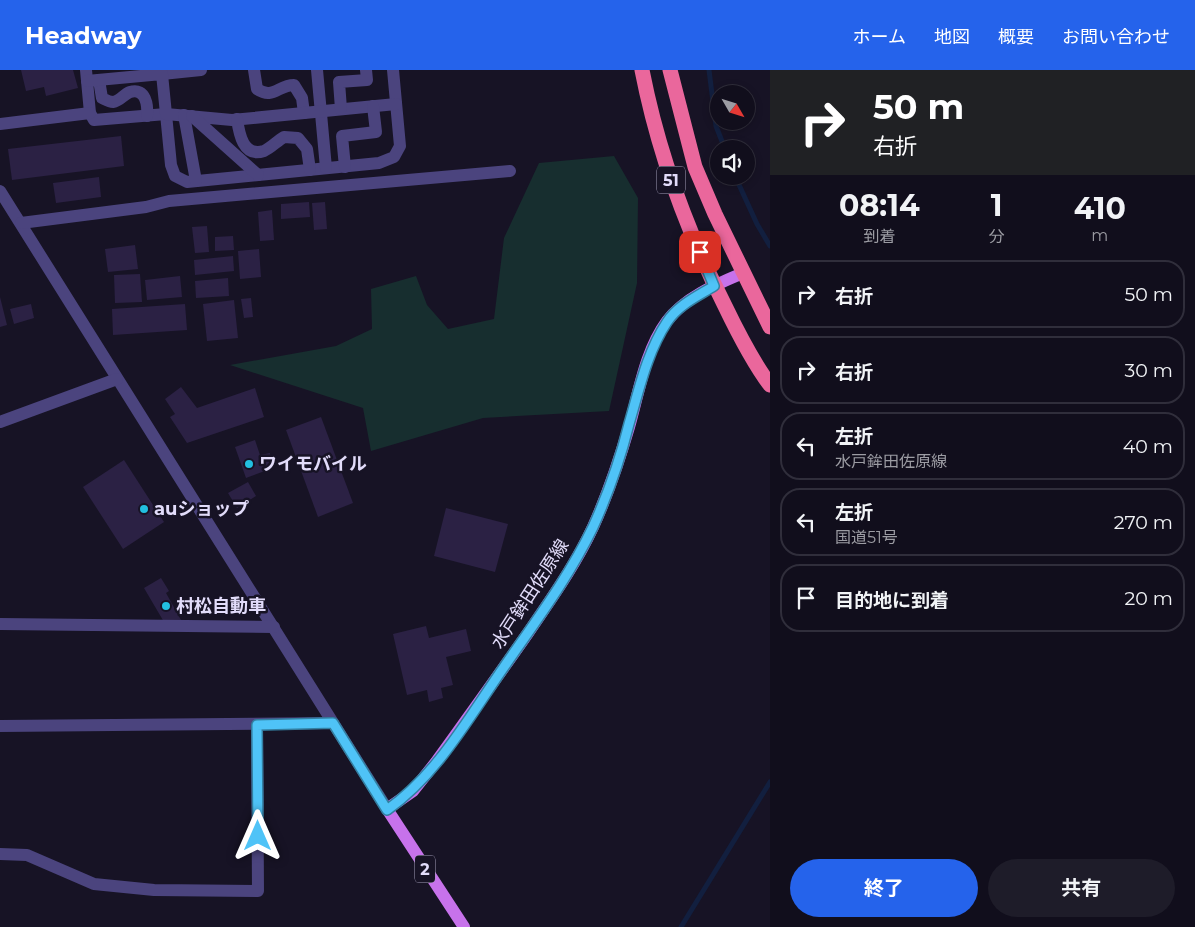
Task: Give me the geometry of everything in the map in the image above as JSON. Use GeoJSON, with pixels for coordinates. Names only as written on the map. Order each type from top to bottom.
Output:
{"type":"FeatureCollection","features":[{"type":"Feature","properties":{"kind":"highway","name":"51"},"geometry":{"type":"LineString","coordinates":[[642,70],[652,117],[670,177],[714,286],[748,351],[770,385]]}},
{"type":"Feature","properties":{"kind":"highway","name":"51"},"geometry":{"type":"LineString","coordinates":[[670,70],[695,167],[743,273],[770,327]]}},
{"type":"Feature","properties":{"kind":"highway"},"geometry":{"type":"LineString","coordinates":[[676,70],[678,107]]}},
{"type":"Feature","properties":{"kind":"main road","name":"水戸鉾田佐原線"},"geometry":{"type":"LineString","coordinates":[[387,810],[413,791],[436,762],[572,565],[593,528],[614,476],[642,378],[656,341],[668,320],[683,305],[714,286],[743,273]]}},
{"type":"Feature","properties":{"kind":"main road","name":"2"},"geometry":{"type":"LineString","coordinates":[[387,810],[464,927]]}},
{"type":"Feature","properties":{"kind":"street"},"geometry":{"type":"LineString","coordinates":[[91,77],[113,74],[201,70]]}},
{"type":"Feature","properties":{"kind":"street"},"geometry":{"type":"LineString","coordinates":[[254,70],[257,89],[263,93],[269,94],[284,85],[294,85],[302,98],[304,113]]}},
{"type":"Feature","properties":{"kind":"street"},"geometry":{"type":"LineString","coordinates":[[317,70],[326,168]]}},
{"type":"Feature","properties":{"kind":"street"},"geometry":{"type":"LineString","coordinates":[[341,109],[339,82],[367,80],[366,70]]}},
{"type":"Feature","properties":{"kind":"street"},"geometry":{"type":"LineString","coordinates":[[162,72],[171,165],[175,176],[187,182],[379,163],[394,157],[400,146],[393,70]]}},
{"type":"Feature","properties":{"kind":"street"},"geometry":{"type":"LineString","coordinates":[[91,77],[90,113],[94,120],[100,121],[166,114],[237,119],[396,104]]}},
{"type":"Feature","properties":{"kind":"street"},"geometry":{"type":"LineString","coordinates":[[91,77],[102,98],[109,101],[116,102],[131,92],[138,92],[145,97],[148,105],[147,116]]}},
{"type":"Feature","properties":{"kind":"street"},"geometry":{"type":"LineString","coordinates":[[345,167],[342,136],[376,132],[373,106]]}},
{"type":"Feature","properties":{"kind":"street"},"geometry":{"type":"LineString","coordinates":[[0,124],[90,113]]}},
{"type":"Feature","properties":{"kind":"street"},"geometry":{"type":"LineString","coordinates":[[188,116],[258,175]]}},
{"type":"Feature","properties":{"kind":"street"},"geometry":{"type":"LineString","coordinates":[[188,116],[196,181]]}},
{"type":"Feature","properties":{"kind":"street"},"geometry":{"type":"LineString","coordinates":[[237,119],[240,138],[249,150],[256,152],[265,150],[284,137],[298,138],[307,149],[310,170]]}},
{"type":"Feature","properties":{"kind":"street"},"geometry":{"type":"LineString","coordinates":[[21,223],[146,207],[169,201],[510,171]]}},
{"type":"Feature","properties":{"kind":"street"},"geometry":{"type":"LineString","coordinates":[[0,191],[387,810]]}},
{"type":"Feature","properties":{"kind":"street"},"geometry":{"type":"LineString","coordinates":[[0,422],[117,379]]}},
{"type":"Feature","properties":{"kind":"street"},"geometry":{"type":"LineString","coordinates":[[0,624],[274,627]]}},
{"type":"Feature","properties":{"kind":"street"},"geometry":{"type":"LineString","coordinates":[[0,726],[333,723]]}},
{"type":"Feature","properties":{"kind":"street"},"geometry":{"type":"LineString","coordinates":[[0,854],[27,855],[94,884],[154,890],[258,891],[257,725]]}},
{"type":"Feature","properties":{"kind":"green space"},"geometry":{"type":"Polygon","coordinates":[[[614,156],[638,198],[637,283],[609,411],[483,418],[371,451],[363,408],[230,365],[336,346],[372,329],[371,289],[416,276],[427,305],[448,329],[494,319],[504,238],[539,163],[614,156]]]}},
{"type":"Feature","properties":{"kind":"building"},"geometry":{"type":"Polygon","coordinates":[[[21,70],[73,70],[78,88],[46,96],[44,87],[26,91],[21,70]]]}},
{"type":"Feature","properties":{"kind":"building"},"geometry":{"type":"Polygon","coordinates":[[[121,136],[124,166],[12,180],[8,149],[121,136]]]}},
{"type":"Feature","properties":{"kind":"building"},"geometry":{"type":"Polygon","coordinates":[[[99,177],[101,197],[56,203],[53,183],[99,177]]]}},
{"type":"Feature","properties":{"kind":"building"},"geometry":{"type":"Polygon","coordinates":[[[309,202],[310,217],[281,219],[281,204],[309,202]]]}},
{"type":"Feature","properties":{"kind":"building"},"geometry":{"type":"Polygon","coordinates":[[[325,202],[327,229],[314,230],[312,203],[325,202]]]}},
{"type":"Feature","properties":{"kind":"building"},"geometry":{"type":"Polygon","coordinates":[[[272,210],[274,240],[260,241],[258,212],[272,210]]]}},
{"type":"Feature","properties":{"kind":"building"},"geometry":{"type":"Polygon","coordinates":[[[207,226],[209,252],[195,253],[192,227],[207,226]]]}},
{"type":"Feature","properties":{"kind":"building"},"geometry":{"type":"Polygon","coordinates":[[[233,236],[234,250],[215,251],[215,237],[233,236]]]}},
{"type":"Feature","properties":{"kind":"building"},"geometry":{"type":"Polygon","coordinates":[[[135,245],[138,269],[108,272],[105,249],[135,245]]]}},
{"type":"Feature","properties":{"kind":"building"},"geometry":{"type":"Polygon","coordinates":[[[259,249],[261,277],[240,279],[238,251],[259,249]]]}},
{"type":"Feature","properties":{"kind":"building"},"geometry":{"type":"Polygon","coordinates":[[[233,256],[234,271],[195,275],[194,260],[233,256]]]}},
{"type":"Feature","properties":{"kind":"building"},"geometry":{"type":"Polygon","coordinates":[[[140,274],[142,302],[115,303],[114,275],[140,274]]]}},
{"type":"Feature","properties":{"kind":"building"},"geometry":{"type":"Polygon","coordinates":[[[180,276],[182,297],[147,300],[145,280],[180,276]]]}},
{"type":"Feature","properties":{"kind":"building"},"geometry":{"type":"Polygon","coordinates":[[[228,278],[229,296],[196,298],[195,281],[228,278]]]}},
{"type":"Feature","properties":{"kind":"building"},"geometry":{"type":"Polygon","coordinates":[[[0,297],[7,325],[0,327],[0,297]]]}},
{"type":"Feature","properties":{"kind":"building"},"geometry":{"type":"Polygon","coordinates":[[[251,298],[253,317],[244,318],[241,299],[251,298]]]}},
{"type":"Feature","properties":{"kind":"building"},"geometry":{"type":"Polygon","coordinates":[[[234,300],[238,338],[207,341],[203,304],[234,300]]]}},
{"type":"Feature","properties":{"kind":"building"},"geometry":{"type":"Polygon","coordinates":[[[31,304],[34,318],[14,324],[10,309],[31,304]]]}},
{"type":"Feature","properties":{"kind":"building"},"geometry":{"type":"Polygon","coordinates":[[[185,304],[187,330],[113,335],[112,309],[185,304]]]}},
{"type":"Feature","properties":{"kind":"building"},"geometry":{"type":"Polygon","coordinates":[[[181,387],[197,408],[255,388],[264,417],[187,443],[170,417],[175,414],[165,399],[181,387]]]}},
{"type":"Feature","properties":{"kind":"building"},"geometry":{"type":"Polygon","coordinates":[[[321,417],[353,503],[318,517],[286,430],[321,417]]]}},
{"type":"Feature","properties":{"kind":"building"},"geometry":{"type":"Polygon","coordinates":[[[255,440],[260,455],[270,453],[270,469],[246,478],[235,447],[255,440]]]}},
{"type":"Feature","properties":{"kind":"building"},"geometry":{"type":"Polygon","coordinates":[[[124,460],[164,522],[123,549],[83,487],[124,460]]]}},
{"type":"Feature","properties":{"kind":"building"},"geometry":{"type":"Polygon","coordinates":[[[248,482],[256,496],[237,508],[228,493],[248,482]]]}},
{"type":"Feature","properties":{"kind":"building"},"geometry":{"type":"Polygon","coordinates":[[[446,508],[508,524],[495,572],[434,556],[446,508]]]}},
{"type":"Feature","properties":{"kind":"building"},"geometry":{"type":"Polygon","coordinates":[[[161,578],[169,591],[166,593],[181,620],[164,622],[144,588],[161,578]]]}},
{"type":"Feature","properties":{"kind":"building"},"geometry":{"type":"Polygon","coordinates":[[[426,626],[429,638],[466,629],[471,651],[446,657],[453,685],[441,688],[443,698],[429,702],[427,690],[407,695],[393,634],[426,626]]]}},
{"type":"Feature","properties":{"kind":"waterway"},"geometry":{"type":"LineString","coordinates":[[709,70],[716,126],[721,140]]}},
{"type":"Feature","properties":{"kind":"waterway"},"geometry":{"type":"LineString","coordinates":[[739,185],[757,224],[770,246]]}},
{"type":"Feature","properties":{"kind":"waterway"},"geometry":{"type":"LineString","coordinates":[[681,927],[770,782]]}},
{"type":"Feature","properties":{"kind":"place","name":"ワイモバイル"},"geometry":{"type":"Point","coordinates":[249,464]}},
{"type":"Feature","properties":{"kind":"place","name":"auショップ"},"geometry":{"type":"Point","coordinates":[144,509]}},
{"type":"Feature","properties":{"kind":"place","name":"村松自動車"},"geometry":{"type":"Point","coordinates":[166,606]}},
{"type":"Feature","properties":{"kind":"route"},"geometry":{"type":"LineString","coordinates":[[258,836],[257,725],[333,723],[387,810],[413,791],[436,762],[552,597],[593,528],[614,476],[642,378],[656,341],[668,320],[683,305],[714,286],[700,252]]}}]}
